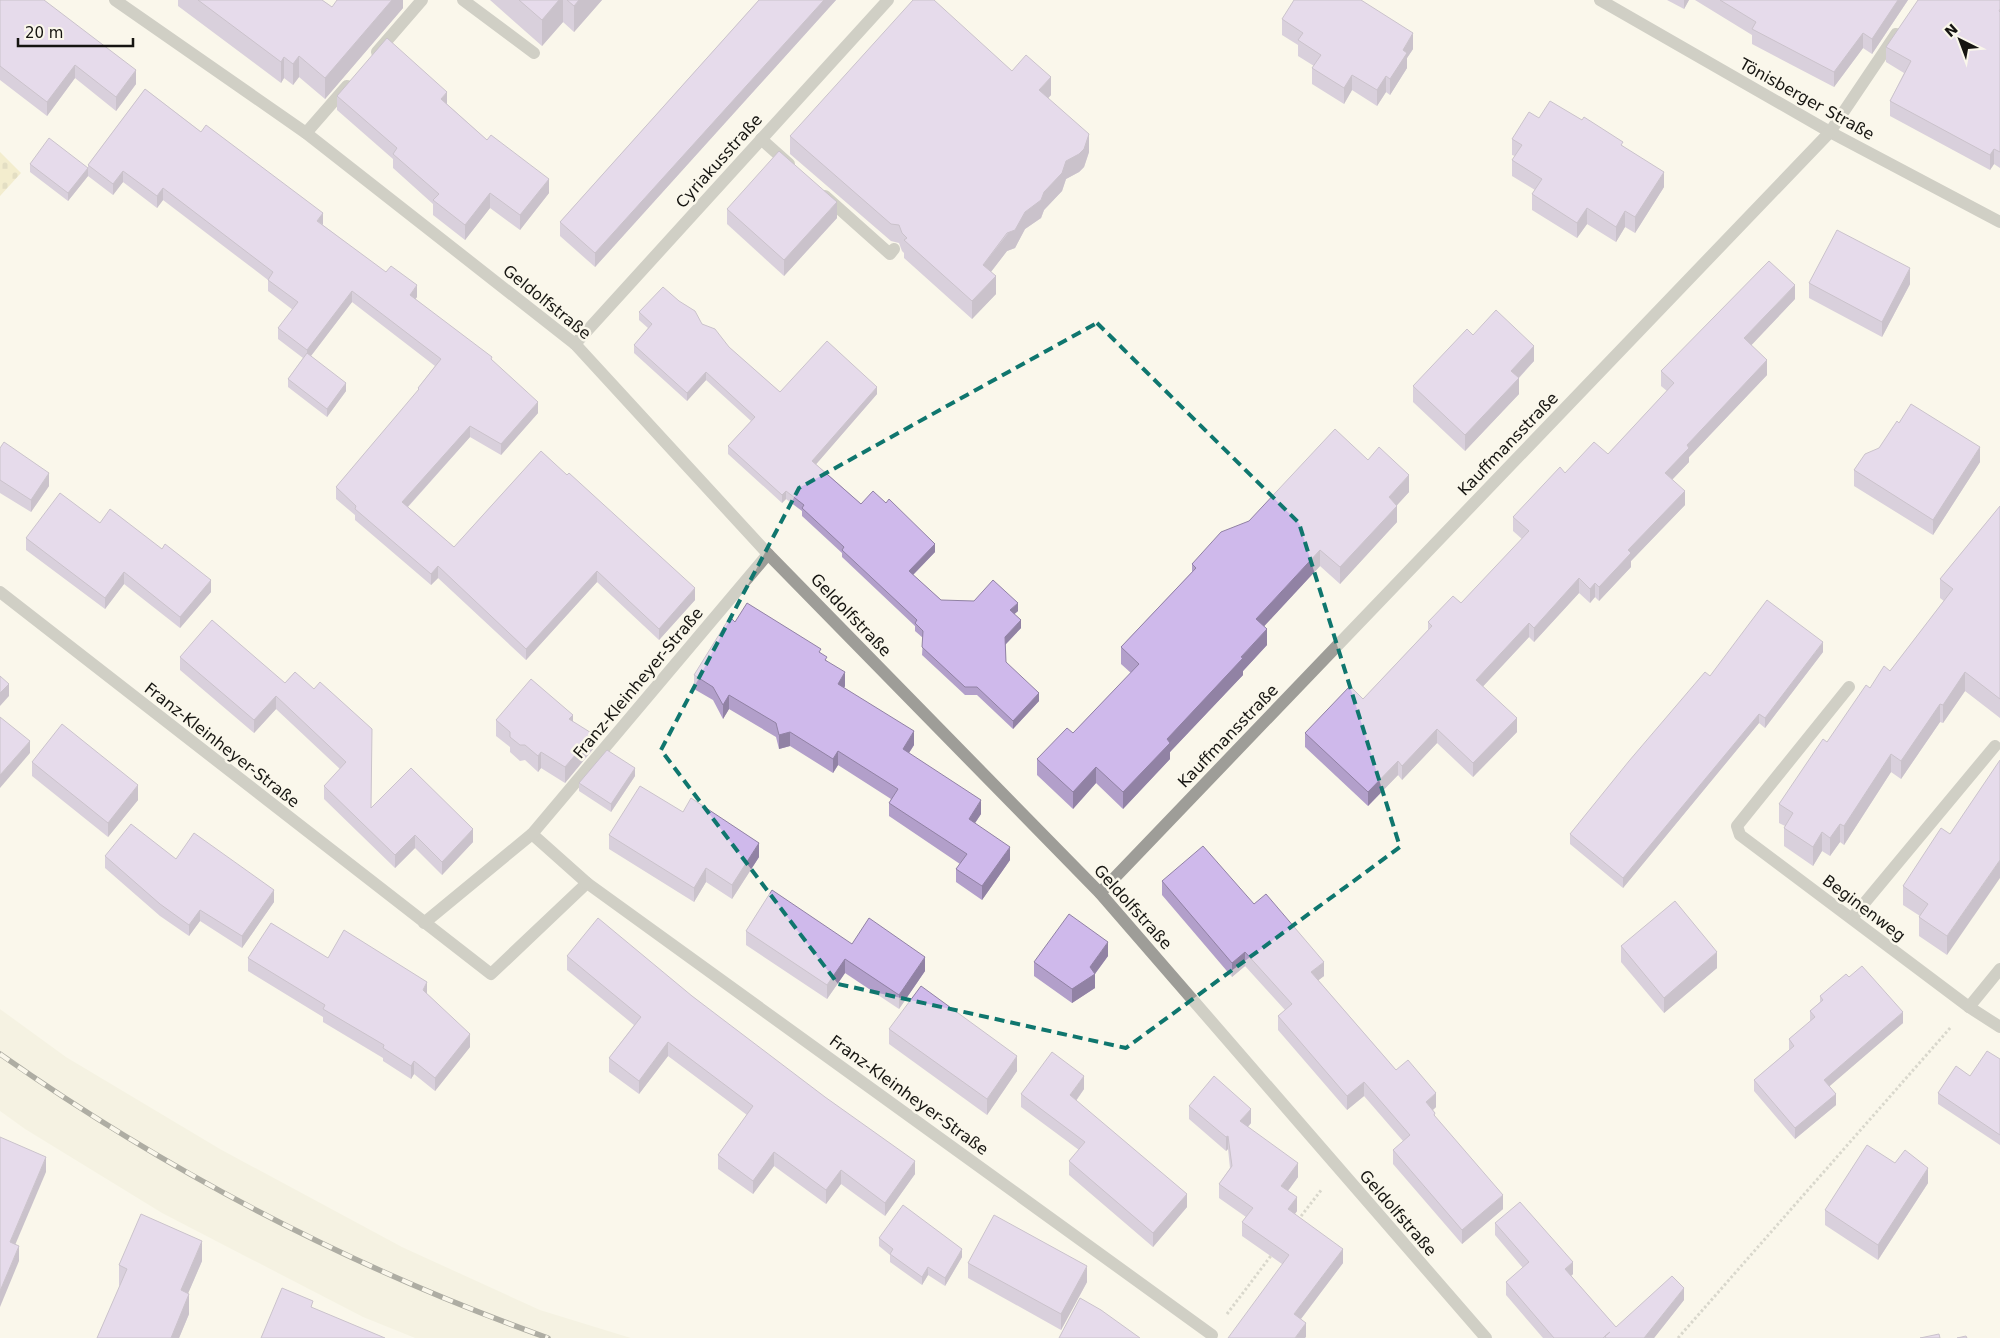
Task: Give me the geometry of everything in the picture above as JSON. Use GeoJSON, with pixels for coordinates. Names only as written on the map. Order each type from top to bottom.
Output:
{"type":"FeatureCollection","features":[{"type":"Feature","properties":{"kind":"street","name":"Geldolfstraße"},"geometry":{"type":"LineString","coordinates":[[115,0],[306,133],[575,344],[768,554],[1100,893],[1486,1338]]}},
{"type":"Feature","properties":{"kind":"street"},"geometry":{"type":"LineString","coordinates":[[371,59],[422,0]]}},
{"type":"Feature","properties":{"kind":"street"},"geometry":{"type":"LineString","coordinates":[[463,0],[534,53]]}},
{"type":"Feature","properties":{"kind":"street","name":"Cyriakusstraße"},"geometry":{"type":"LineString","coordinates":[[575,344],[888,0]]}},
{"type":"Feature","properties":{"kind":"street","name":"Tönisberger Straße"},"geometry":{"type":"LineString","coordinates":[[1600,0],[1830,132],[2000,222]]}},
{"type":"Feature","properties":{"kind":"street","name":"Kauffmansstraße"},"geometry":{"type":"LineString","coordinates":[[1100,893],[1830,132],[1902,25]]}},
{"type":"Feature","properties":{"kind":"street"},"geometry":{"type":"LineString","coordinates":[[306,133],[358,74]]}},
{"type":"Feature","properties":{"kind":"street"},"geometry":{"type":"LineString","coordinates":[[761,139],[797,171]]}},
{"type":"Feature","properties":{"kind":"street"},"geometry":{"type":"LineString","coordinates":[[818,190],[890,254],[894,249]]}},
{"type":"Feature","properties":{"kind":"street","name":"Franz-Kleinheyer-Straße"},"geometry":{"type":"LineString","coordinates":[[424,923],[532,834],[768,554]]}},
{"type":"Feature","properties":{"kind":"street","name":"Franz-Kleinheyer-Straße"},"geometry":{"type":"LineString","coordinates":[[0,592],[491,974],[587,883]]}},
{"type":"Feature","properties":{"kind":"street","name":"Beginenweg"},"geometry":{"type":"LineString","coordinates":[[1849,687],[1737,826],[1740,835],[1969,1006],[2000,1027]]}},
{"type":"Feature","properties":{"kind":"street"},"geometry":{"type":"LineString","coordinates":[[1852,918],[1995,746]]}},
{"type":"Feature","properties":{"kind":"street","name":"Franz-Kleinheyer-Straße"},"geometry":{"type":"LineString","coordinates":[[532,834],[587,883],[1212,1334]]}},
{"type":"Feature","properties":{"kind":"street"},"geometry":{"type":"LineString","coordinates":[[1969,1006],[2000,969]]}},
{"type":"Feature","properties":{"kind":"path"},"geometry":{"type":"LineString","coordinates":[[1678,1338],[1969,1006]]}},
{"type":"Feature","properties":{"kind":"path"},"geometry":{"type":"LineString","coordinates":[[1294,1226],[1338,1168]]}},
{"type":"Feature","properties":{"kind":"path"},"geometry":{"type":"LineString","coordinates":[[1212,1334],[1277,1249]]}},
{"type":"Feature","properties":{"kind":"highlighted area"},"geometry":{"type":"Polygon","coordinates":[[[1097,323],[1299,523],[1400,847],[1126,1048],[838,984],[661,750],[799,488],[1097,323]]]}},
{"type":"Feature","properties":{"kind":"shaded area"},"geometry":{"type":"Polygon","coordinates":[[[0,1009],[66,1057],[220,1149],[402,1247],[540,1310],[631,1338],[415,1338],[363,1317],[162,1213],[25,1129],[0,1111],[0,1009]]]}},
{"type":"Feature","properties":{"kind":"green space"},"geometry":{"type":"Polygon","coordinates":[[[0,152],[21,173],[0,196],[0,152]]]}},
{"type":"Feature","properties":{"kind":"building"},"geometry":{"type":"Polygon","coordinates":[[[0,0],[44,0],[136,70],[116,97],[75,65],[47,102],[0,66],[0,0]]]}},
{"type":"Feature","properties":{"kind":"building"},"geometry":{"type":"Polygon","coordinates":[[[198,0],[322,0],[332,7],[337,0],[392,0],[325,78],[299,56],[293,64],[284,57],[281,62],[198,0]]]}},
{"type":"Feature","properties":{"kind":"building"},"geometry":{"type":"Polygon","coordinates":[[[519,0],[559,0],[542,20],[519,0]]]}},
{"type":"Feature","properties":{"kind":"building"},"geometry":{"type":"Polygon","coordinates":[[[567,0],[579,0],[574,6],[567,0]]]}},
{"type":"Feature","properties":{"kind":"building"},"geometry":{"type":"Polygon","coordinates":[[[759,0],[824,0],[595,253],[560,222],[759,0]]]}},
{"type":"Feature","properties":{"kind":"building"},"geometry":{"type":"Polygon","coordinates":[[[913,0],[934,0],[1012,71],[1026,55],[1051,77],[1039,90],[1089,134],[1084,149],[1066,161],[1062,173],[1044,192],[1041,200],[1025,212],[1015,230],[1007,233],[983,265],[996,276],[972,301],[904,240],[907,238],[902,233],[899,225],[891,224],[790,136],[913,0]]]}},
{"type":"Feature","properties":{"kind":"building"},"geometry":{"type":"Polygon","coordinates":[[[1294,0],[1361,0],[1413,33],[1403,50],[1407,53],[1390,79],[1386,76],[1377,90],[1352,75],[1344,88],[1312,68],[1321,55],[1298,40],[1303,33],[1282,19],[1294,0]]]}},
{"type":"Feature","properties":{"kind":"building"},"geometry":{"type":"Polygon","coordinates":[[[1720,0],[1898,0],[1872,39],[1863,33],[1834,72],[1752,29],[1756,22],[1720,0]]]}},
{"type":"Feature","properties":{"kind":"building"},"geometry":{"type":"Polygon","coordinates":[[[1918,0],[2000,0],[2000,152],[1994,149],[1990,155],[1890,101],[1911,61],[1886,47],[1918,0]]]}},
{"type":"Feature","properties":{"kind":"building"},"geometry":{"type":"Polygon","coordinates":[[[387,38],[447,92],[441,99],[487,140],[491,135],[549,179],[520,215],[490,193],[465,225],[433,200],[439,194],[393,154],[397,148],[337,96],[387,38]]]}},
{"type":"Feature","properties":{"kind":"building"},"geometry":{"type":"Polygon","coordinates":[[[145,89],[201,132],[206,125],[323,213],[317,221],[386,272],[391,266],[417,285],[410,295],[492,357],[491,359],[538,402],[501,444],[470,426],[402,502],[454,547],[541,451],[567,475],[569,473],[695,588],[659,629],[597,571],[526,649],[438,566],[431,574],[355,509],[356,506],[336,487],[419,389],[441,359],[352,291],[307,350],[278,328],[298,302],[268,280],[273,272],[163,188],[157,196],[123,171],[113,184],[88,165],[145,89]]]}},
{"type":"Feature","properties":{"kind":"building"},"geometry":{"type":"Polygon","coordinates":[[[1550,101],[1582,120],[1584,117],[1623,142],[1621,145],[1664,172],[1635,217],[1625,211],[1616,227],[1587,208],[1577,223],[1532,194],[1542,179],[1512,160],[1522,145],[1512,139],[1529,112],[1539,118],[1550,101]]]}},
{"type":"Feature","properties":{"kind":"building"},"geometry":{"type":"Polygon","coordinates":[[[49,138],[88,168],[68,193],[30,164],[49,138]]]}},
{"type":"Feature","properties":{"kind":"building"},"geometry":{"type":"Polygon","coordinates":[[[779,151],[837,202],[784,260],[727,209],[779,151]]]}},
{"type":"Feature","properties":{"kind":"building"},"geometry":{"type":"Polygon","coordinates":[[[1837,230],[1910,268],[1882,322],[1809,283],[1837,230]]]}},
{"type":"Feature","properties":{"kind":"building"},"geometry":{"type":"Polygon","coordinates":[[[1769,261],[1795,285],[1744,338],[1767,360],[1687,445],[1689,448],[1665,473],[1685,491],[1628,550],[1631,553],[1599,587],[1595,583],[1590,589],[1579,578],[1534,628],[1529,623],[1476,680],[1517,718],[1473,763],[1437,729],[1402,766],[1398,761],[1368,792],[1305,733],[1350,686],[1363,699],[1432,626],[1428,622],[1453,596],[1461,603],[1529,531],[1513,517],[1560,467],[1565,473],[1594,442],[1608,454],[1674,383],[1661,371],[1769,261]]]}},
{"type":"Feature","properties":{"kind":"building"},"geometry":{"type":"Polygon","coordinates":[[[663,287],[679,301],[695,311],[702,324],[715,329],[729,347],[780,392],[827,341],[877,387],[812,461],[861,504],[873,491],[886,503],[889,499],[935,544],[909,571],[941,600],[974,601],[993,580],[1018,603],[1010,610],[1021,620],[1005,637],[1006,662],[1039,693],[1013,721],[977,687],[965,687],[922,647],[923,631],[915,623],[917,620],[842,550],[844,547],[802,508],[804,505],[786,491],[782,495],[728,446],[755,417],[706,372],[687,393],[634,345],[652,324],[639,312],[663,287]]]}},
{"type":"Feature","properties":{"kind":"building"},"geometry":{"type":"Polygon","coordinates":[[[1496,310],[1534,346],[1511,371],[1519,378],[1465,435],[1413,386],[1467,329],[1473,335],[1496,310]]]}},
{"type":"Feature","properties":{"kind":"building"},"geometry":{"type":"Polygon","coordinates":[[[307,353],[346,383],[327,409],[288,379],[307,353]]]}},
{"type":"Feature","properties":{"kind":"building"},"geometry":{"type":"Polygon","coordinates":[[[1911,404],[1980,447],[1933,520],[1854,470],[1865,454],[1879,448],[1911,404]]]}},
{"type":"Feature","properties":{"kind":"building"},"geometry":{"type":"Polygon","coordinates":[[[1335,429],[1368,460],[1379,447],[1409,475],[1389,497],[1397,506],[1340,567],[1320,550],[1256,619],[1267,629],[1241,657],[1243,658],[1167,739],[1170,743],[1123,792],[1096,767],[1073,792],[1037,759],[1067,728],[1073,733],[1139,664],[1121,647],[1196,568],[1192,564],[1221,532],[1249,521],[1335,429]]]}},
{"type":"Feature","properties":{"kind":"building"},"geometry":{"type":"Polygon","coordinates":[[[4,442],[49,473],[31,500],[0,480],[0,448],[4,442]]]}},
{"type":"Feature","properties":{"kind":"building"},"geometry":{"type":"Polygon","coordinates":[[[60,493],[100,523],[110,509],[162,549],[165,544],[211,580],[180,617],[124,572],[105,598],[26,538],[60,493]]]}},
{"type":"Feature","properties":{"kind":"building"},"geometry":{"type":"Polygon","coordinates":[[[2000,506],[2000,699],[1965,672],[1943,705],[1940,704],[1901,761],[1891,754],[1844,826],[1840,824],[1830,838],[1822,832],[1813,847],[1784,828],[1793,813],[1779,804],[1823,739],[1827,742],[1866,685],[1870,688],[1884,666],[1890,671],[1953,589],[1940,579],[2000,506]]]}},
{"type":"Feature","properties":{"kind":"building"},"geometry":{"type":"Polygon","coordinates":[[[1767,600],[1823,642],[1765,718],[1759,714],[1623,878],[1570,834],[1705,672],[1710,676],[1767,600]]]}},
{"type":"Feature","properties":{"kind":"building"},"geometry":{"type":"Polygon","coordinates":[[[747,603],[821,649],[819,652],[827,657],[825,660],[845,672],[838,684],[914,731],[903,749],[981,800],[969,819],[1010,847],[982,886],[956,869],[967,854],[889,803],[898,789],[838,751],[833,759],[790,732],[779,735],[776,723],[729,695],[723,705],[713,687],[694,675],[730,617],[735,622],[747,603]]]}},
{"type":"Feature","properties":{"kind":"building"},"geometry":{"type":"Polygon","coordinates":[[[212,620],[285,683],[295,672],[314,689],[320,682],[372,729],[371,808],[411,768],[473,829],[442,862],[415,835],[395,855],[324,786],[346,762],[276,696],[254,720],[180,657],[212,620]]]}},
{"type":"Feature","properties":{"kind":"building"},"geometry":{"type":"Polygon","coordinates":[[[0,676],[9,684],[0,693],[0,676]]]}},
{"type":"Feature","properties":{"kind":"building"},"geometry":{"type":"Polygon","coordinates":[[[531,679],[573,715],[569,719],[593,734],[565,767],[541,752],[538,756],[525,745],[520,745],[510,737],[510,732],[496,720],[531,679]]]}},
{"type":"Feature","properties":{"kind":"building"},"geometry":{"type":"Polygon","coordinates":[[[0,717],[30,741],[0,775],[0,717]]]}},
{"type":"Feature","properties":{"kind":"building"},"geometry":{"type":"Polygon","coordinates":[[[62,724],[138,785],[108,823],[32,762],[62,724]]]}},
{"type":"Feature","properties":{"kind":"building"},"geometry":{"type":"Polygon","coordinates":[[[607,750],[635,768],[611,804],[579,783],[607,750]]]}},
{"type":"Feature","properties":{"kind":"building"},"geometry":{"type":"Polygon","coordinates":[[[2000,760],[2000,860],[1947,936],[1919,917],[1928,904],[1903,886],[1941,828],[1950,834],[2000,760]]]}},
{"type":"Feature","properties":{"kind":"building"},"geometry":{"type":"Polygon","coordinates":[[[640,786],[683,812],[691,798],[759,843],[732,885],[706,868],[694,888],[609,835],[640,786]]]}},
{"type":"Feature","properties":{"kind":"building"},"geometry":{"type":"Polygon","coordinates":[[[131,824],[176,859],[194,833],[274,890],[242,936],[200,910],[189,925],[160,904],[105,856],[131,824]]]}},
{"type":"Feature","properties":{"kind":"building"},"geometry":{"type":"Polygon","coordinates":[[[1203,846],[1254,904],[1266,894],[1324,962],[1311,972],[1396,1070],[1408,1060],[1436,1093],[1426,1102],[1435,1113],[1434,1115],[1503,1195],[1462,1230],[1393,1150],[1410,1135],[1364,1082],[1347,1096],[1278,1016],[1292,1004],[1245,952],[1232,963],[1162,881],[1203,846]]]}},
{"type":"Feature","properties":{"kind":"building"},"geometry":{"type":"Polygon","coordinates":[[[772,890],[852,944],[869,918],[925,957],[899,995],[845,959],[827,985],[746,931],[772,890]]]}},
{"type":"Feature","properties":{"kind":"building"},"geometry":{"type":"Polygon","coordinates":[[[1675,901],[1717,952],[1664,998],[1621,946],[1675,901]]]}},
{"type":"Feature","properties":{"kind":"building"},"geometry":{"type":"Polygon","coordinates":[[[1069,914],[1108,942],[1090,967],[1095,974],[1072,989],[1034,962],[1069,914]]]}},
{"type":"Feature","properties":{"kind":"building"},"geometry":{"type":"Polygon","coordinates":[[[598,918],[692,996],[825,1097],[915,1161],[885,1203],[841,1170],[826,1190],[774,1152],[753,1181],[718,1155],[753,1106],[668,1042],[639,1081],[609,1058],[641,1017],[567,956],[598,918]]]}},
{"type":"Feature","properties":{"kind":"building"},"geometry":{"type":"Polygon","coordinates":[[[271,923],[328,958],[344,930],[427,982],[423,990],[470,1034],[435,1078],[414,1061],[411,1066],[383,1048],[384,1045],[323,1009],[325,1005],[248,958],[271,923]]]}},
{"type":"Feature","properties":{"kind":"building"},"geometry":{"type":"Polygon","coordinates":[[[1862,966],[1903,1012],[1824,1080],[1836,1094],[1795,1128],[1754,1080],[1794,1046],[1789,1039],[1815,1017],[1810,1011],[1823,1000],[1820,996],[1846,974],[1849,977],[1862,966]]]}},
{"type":"Feature","properties":{"kind":"building"},"geometry":{"type":"Polygon","coordinates":[[[921,986],[1017,1056],[987,1099],[889,1029],[921,986]]]}},
{"type":"Feature","properties":{"kind":"building"},"geometry":{"type":"Polygon","coordinates":[[[1987,1051],[2000,1059],[2000,1135],[1938,1093],[1956,1066],[1970,1076],[1987,1051]]]}},
{"type":"Feature","properties":{"kind":"building"},"geometry":{"type":"Polygon","coordinates":[[[1052,1052],[1084,1076],[1070,1095],[1187,1194],[1153,1233],[1069,1161],[1085,1142],[1021,1094],[1052,1052]]]}},
{"type":"Feature","properties":{"kind":"building"},"geometry":{"type":"Polygon","coordinates":[[[1214,1076],[1251,1109],[1240,1121],[1298,1163],[1281,1186],[1297,1197],[1288,1209],[1343,1249],[1294,1314],[1306,1323],[1295,1338],[1228,1338],[1289,1255],[1242,1222],[1253,1208],[1219,1184],[1232,1166],[1228,1136],[1226,1137],[1189,1106],[1214,1076]]]}},
{"type":"Feature","properties":{"kind":"building"},"geometry":{"type":"Polygon","coordinates":[[[0,1137],[46,1157],[10,1242],[19,1246],[0,1291],[0,1137]]]}},
{"type":"Feature","properties":{"kind":"building"},"geometry":{"type":"Polygon","coordinates":[[[1867,1145],[1895,1163],[1905,1150],[1928,1168],[1878,1245],[1825,1210],[1867,1145]]]}},
{"type":"Feature","properties":{"kind":"building"},"geometry":{"type":"Polygon","coordinates":[[[1520,1202],[1573,1262],[1565,1269],[1616,1327],[1672,1276],[1684,1288],[1644,1338],[1606,1338],[1605,1336],[1603,1338],[1554,1338],[1506,1282],[1529,1262],[1495,1223],[1520,1202]]]}},
{"type":"Feature","properties":{"kind":"building"},"geometry":{"type":"Polygon","coordinates":[[[903,1205],[962,1249],[945,1278],[928,1267],[922,1277],[890,1254],[893,1249],[879,1238],[903,1205]]]}},
{"type":"Feature","properties":{"kind":"building"},"geometry":{"type":"Polygon","coordinates":[[[141,1214],[202,1241],[181,1290],[189,1294],[171,1338],[97,1338],[127,1269],[119,1265],[141,1214]]]}},
{"type":"Feature","properties":{"kind":"building"},"geometry":{"type":"Polygon","coordinates":[[[994,1215],[1087,1266],[1061,1314],[968,1263],[994,1215]]]}},
{"type":"Feature","properties":{"kind":"building"},"geometry":{"type":"Polygon","coordinates":[[[282,1288],[313,1301],[311,1307],[385,1338],[261,1338],[282,1288]]]}},
{"type":"Feature","properties":{"kind":"building"},"geometry":{"type":"Polygon","coordinates":[[[1080,1298],[1101,1310],[1140,1338],[1059,1338],[1080,1298]]]}},
{"type":"Feature","properties":{"kind":"building"},"geometry":{"type":"Polygon","coordinates":[[[1939,1334],[1940,1338],[1920,1338],[1939,1334]]]}},
{"type":"Feature","properties":{"kind":"railway"},"geometry":{"type":"LineString","coordinates":[[0,1054],[129,1138],[196,1178],[265,1214],[334,1249],[405,1281],[476,1311],[548,1338]]}}]}
